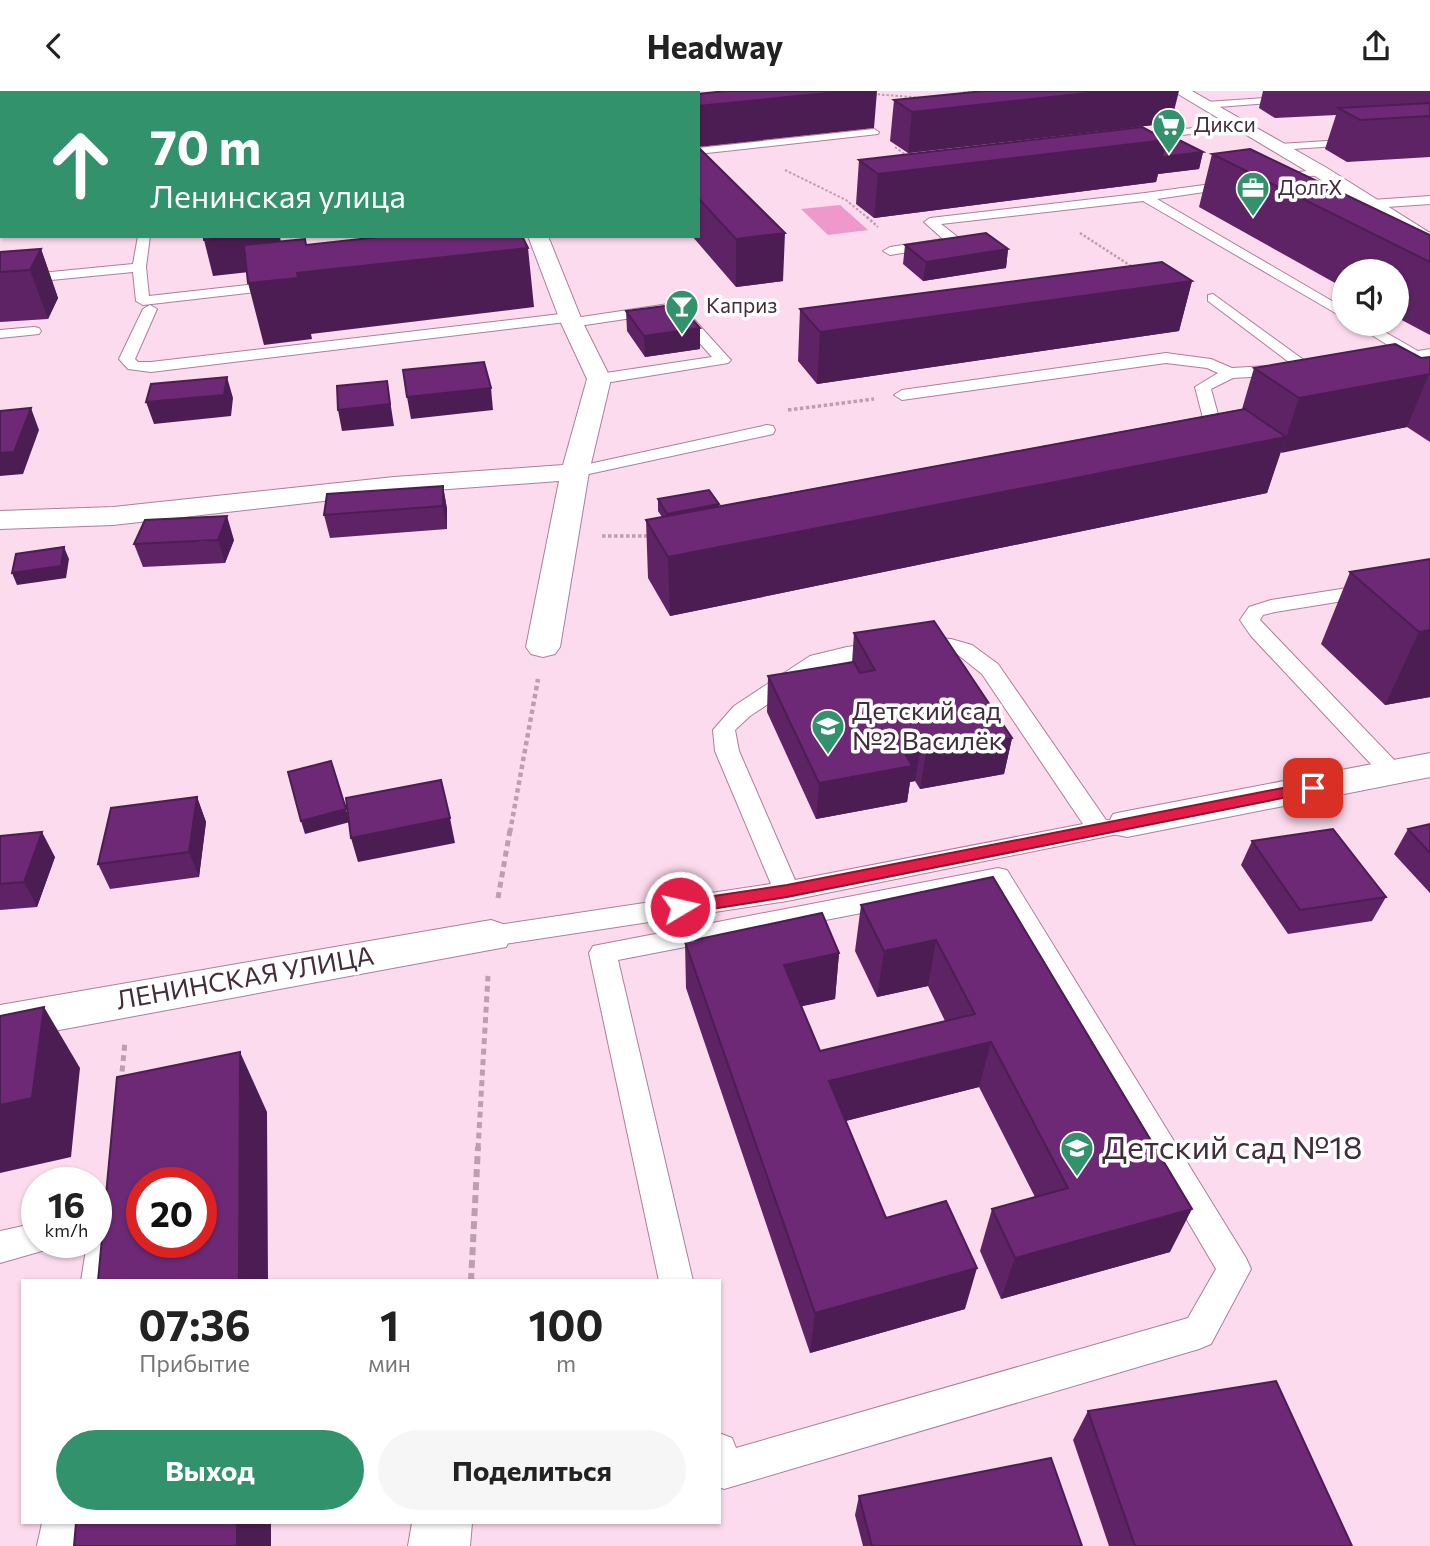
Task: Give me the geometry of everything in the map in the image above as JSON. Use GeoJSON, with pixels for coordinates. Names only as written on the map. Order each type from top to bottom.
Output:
{"type":"FeatureCollection","features":[{"type":"Feature","properties":{"kind":"street"},"geometry":{"type":"LineString","coordinates":[[1191,96],[1321,172],[1430,242]]}},
{"type":"Feature","properties":{"kind":"street"},"geometry":{"type":"LineString","coordinates":[[539,238],[598,379],[575,472],[543,647]]}},
{"type":"Feature","properties":{"kind":"street"},"geometry":{"type":"LineString","coordinates":[[0,520],[113,516],[382,486],[575,472]]}},
{"type":"Feature","properties":{"kind":"street"},"geometry":{"type":"LineString","coordinates":[[1113,827],[1430,765]]}},
{"type":"Feature","properties":{"kind":"street","name":"ЛЕНИНСКАЯ УЛИЦА"},"geometry":{"type":"LineString","coordinates":[[0,1023],[491,936]]}},
{"type":"Feature","properties":{"kind":"street"},"geometry":{"type":"LineString","coordinates":[[439,1546],[442,1524]]}},
{"type":"Feature","properties":{"kind":"lane"},"geometry":{"type":"LineString","coordinates":[[1191,96],[1300,98]]}},
{"type":"Feature","properties":{"kind":"lane"},"geometry":{"type":"LineString","coordinates":[[1185,118],[1206,129]]}},
{"type":"Feature","properties":{"kind":"lane"},"geometry":{"type":"LineString","coordinates":[[1116,140],[1242,126]]}},
{"type":"Feature","properties":{"kind":"lane"},"geometry":{"type":"LineString","coordinates":[[700,151],[874,132]]}},
{"type":"Feature","properties":{"kind":"lane"},"geometry":{"type":"LineString","coordinates":[[1279,147],[1376,141]]}},
{"type":"Feature","properties":{"kind":"lane"},"geometry":{"type":"LineString","coordinates":[[930,222],[1044,210],[1321,172]]}},
{"type":"Feature","properties":{"kind":"lane"},"geometry":{"type":"LineString","coordinates":[[1145,197],[1332,307]]}},
{"type":"Feature","properties":{"kind":"lane"},"geometry":{"type":"LineString","coordinates":[[1372,204],[1430,200]]}},
{"type":"Feature","properties":{"kind":"lane"},"geometry":{"type":"LineString","coordinates":[[890,251],[954,241],[930,222]]}},
{"type":"Feature","properties":{"kind":"lane"},"geometry":{"type":"LineString","coordinates":[[144,238],[139,267],[143,301],[302,282]]}},
{"type":"Feature","properties":{"kind":"lane"},"geometry":{"type":"LineString","coordinates":[[0,281],[139,267]]}},
{"type":"Feature","properties":{"kind":"lane"},"geometry":{"type":"LineString","coordinates":[[1173,437],[1214,429],[1203,387],[1230,373],[1313,368],[1213,298]]}},
{"type":"Feature","properties":{"kind":"lane"},"geometry":{"type":"LineString","coordinates":[[150,309],[127,359],[133,366],[151,367],[676,307],[723,360],[598,379]]}},
{"type":"Feature","properties":{"kind":"lane"},"geometry":{"type":"LineString","coordinates":[[0,334],[34,331]]}},
{"type":"Feature","properties":{"kind":"lane"},"geometry":{"type":"LineString","coordinates":[[1385,336],[1423,355]]}},
{"type":"Feature","properties":{"kind":"lane"},"geometry":{"type":"LineString","coordinates":[[1388,359],[1423,355]]}},
{"type":"Feature","properties":{"kind":"lane"},"geometry":{"type":"LineString","coordinates":[[902,395],[1166,358],[1210,364],[1230,373]]}},
{"type":"Feature","properties":{"kind":"lane"},"geometry":{"type":"LineString","coordinates":[[575,472],[767,430]]}},
{"type":"Feature","properties":{"kind":"lane"},"geometry":{"type":"LineString","coordinates":[[1392,772],[1258,632],[1250,620],[1256,611],[1271,606],[1430,581]]}},
{"type":"Feature","properties":{"kind":"lane"},"geometry":{"type":"LineString","coordinates":[[491,936],[787,891],[1113,827],[990,669],[974,653],[953,645],[932,642],[843,654],[802,670],[734,717],[724,730],[726,751],[787,891]]}},
{"type":"Feature","properties":{"kind":"lane"},"geometry":{"type":"LineString","coordinates":[[669,1279],[603,953],[998,877],[1234,1269],[1199,1332],[724,1470],[721,1459]]}},
{"type":"Feature","properties":{"kind":"lane"},"geometry":{"type":"LineString","coordinates":[[0,1247],[21,1242]]}},
{"type":"Feature","properties":{"kind":"lane"},"geometry":{"type":"LineString","coordinates":[[98,1279],[102,1258]]}},
{"type":"Feature","properties":{"kind":"lane"},"geometry":{"type":"LineString","coordinates":[[57,1546],[61,1524]]}},
{"type":"Feature","properties":{"kind":"path"},"geometry":{"type":"LineString","coordinates":[[950,97],[970,91]]}},
{"type":"Feature","properties":{"kind":"path"},"geometry":{"type":"LineString","coordinates":[[873,94],[928,99]]}},
{"type":"Feature","properties":{"kind":"path"},"geometry":{"type":"LineString","coordinates":[[738,147],[846,200],[881,229],[930,222]]}},
{"type":"Feature","properties":{"kind":"path"},"geometry":{"type":"LineString","coordinates":[[1044,210],[1137,270]]}},
{"type":"Feature","properties":{"kind":"path"},"geometry":{"type":"LineString","coordinates":[[564,536],[661,536]]}},
{"type":"Feature","properties":{"kind":"path"},"geometry":{"type":"LineString","coordinates":[[471,1279],[491,936],[543,647]]}},
{"type":"Feature","properties":{"kind":"path"},"geometry":{"type":"LineString","coordinates":[[120,1090],[130,998]]}},
{"type":"Feature","properties":{"kind":"shaded area"},"geometry":{"type":"Polygon","coordinates":[[[840,205],[868,230],[828,235],[801,209],[840,205]]]}},
{"type":"Feature","properties":{"kind":"building"},"geometry":{"type":"Polygon","coordinates":[[[726,91],[848,91],[700,106],[700,94],[726,91]]]}},
{"type":"Feature","properties":{"kind":"building"},"geometry":{"type":"Polygon","coordinates":[[[984,91],[1107,91],[912,112],[894,100],[984,91]]]}},
{"type":"Feature","properties":{"kind":"building"},"geometry":{"type":"Polygon","coordinates":[[[1430,103],[1430,116],[1360,120],[1338,108],[1430,103]]]}},
{"type":"Feature","properties":{"kind":"building"},"geometry":{"type":"Polygon","coordinates":[[[1142,127],[1166,140],[878,174],[859,160],[1142,127]]]}},
{"type":"Feature","properties":{"kind":"building"},"geometry":{"type":"Polygon","coordinates":[[[1167,134],[1203,152],[1162,157],[1166,140],[1157,135],[1167,134]]]}},
{"type":"Feature","properties":{"kind":"building"},"geometry":{"type":"Polygon","coordinates":[[[700,149],[785,233],[736,239],[700,200],[700,149]]]}},
{"type":"Feature","properties":{"kind":"building"},"geometry":{"type":"Polygon","coordinates":[[[1250,149],[1430,235],[1430,262],[1212,154],[1250,149]]]}},
{"type":"Feature","properties":{"kind":"building"},"geometry":{"type":"Polygon","coordinates":[[[986,233],[1008,249],[926,262],[905,245],[986,233]]]}},
{"type":"Feature","properties":{"kind":"building"},"geometry":{"type":"Polygon","coordinates":[[[370,238],[523,238],[528,248],[297,273],[298,278],[248,283],[244,245],[305,239],[306,245],[370,238]]]}},
{"type":"Feature","properties":{"kind":"building"},"geometry":{"type":"Polygon","coordinates":[[[41,249],[30,270],[0,272],[0,252],[41,249]]]}},
{"type":"Feature","properties":{"kind":"building"},"geometry":{"type":"Polygon","coordinates":[[[1162,262],[1192,281],[820,332],[800,309],[1162,262]]]}},
{"type":"Feature","properties":{"kind":"building"},"geometry":{"type":"Polygon","coordinates":[[[679,304],[700,328],[644,336],[626,311],[679,304]]]}},
{"type":"Feature","properties":{"kind":"building"},"geometry":{"type":"Polygon","coordinates":[[[1395,344],[1421,358],[1430,357],[1430,374],[1299,398],[1254,368],[1395,344]]]}},
{"type":"Feature","properties":{"kind":"building"},"geometry":{"type":"Polygon","coordinates":[[[484,362],[491,388],[407,397],[403,370],[484,362]]]}},
{"type":"Feature","properties":{"kind":"building"},"geometry":{"type":"Polygon","coordinates":[[[227,377],[224,395],[146,402],[151,384],[227,377]]]}},
{"type":"Feature","properties":{"kind":"building"},"geometry":{"type":"Polygon","coordinates":[[[387,381],[390,404],[338,410],[337,386],[387,381]]]}},
{"type":"Feature","properties":{"kind":"building"},"geometry":{"type":"Polygon","coordinates":[[[31,408],[14,452],[0,453],[0,411],[31,408]]]}},
{"type":"Feature","properties":{"kind":"building"},"geometry":{"type":"Polygon","coordinates":[[[1245,409],[1286,437],[668,557],[646,520],[1245,409]]]}},
{"type":"Feature","properties":{"kind":"building"},"geometry":{"type":"Polygon","coordinates":[[[443,486],[443,506],[324,515],[327,494],[443,486]]]}},
{"type":"Feature","properties":{"kind":"building"},"geometry":{"type":"Polygon","coordinates":[[[709,490],[719,504],[667,514],[658,499],[709,490]]]}},
{"type":"Feature","properties":{"kind":"building"},"geometry":{"type":"Polygon","coordinates":[[[227,516],[218,540],[134,544],[145,520],[227,516]]]}},
{"type":"Feature","properties":{"kind":"building"},"geometry":{"type":"Polygon","coordinates":[[[64,547],[61,566],[12,573],[16,554],[64,547]]]}},
{"type":"Feature","properties":{"kind":"building"},"geometry":{"type":"Polygon","coordinates":[[[1430,559],[1430,630],[1419,632],[1350,572],[1430,559]]]}},
{"type":"Feature","properties":{"kind":"building"},"geometry":{"type":"Polygon","coordinates":[[[934,621],[1012,738],[926,753],[921,745],[902,748],[912,766],[819,783],[768,676],[854,662],[860,673],[875,670],[854,633],[934,621]]]}},
{"type":"Feature","properties":{"kind":"building"},"geometry":{"type":"Polygon","coordinates":[[[331,761],[346,809],[301,821],[288,772],[331,761]]]}},
{"type":"Feature","properties":{"kind":"building"},"geometry":{"type":"Polygon","coordinates":[[[441,780],[450,818],[351,838],[346,798],[441,780]]]}},
{"type":"Feature","properties":{"kind":"building"},"geometry":{"type":"Polygon","coordinates":[[[197,797],[189,852],[98,864],[111,808],[197,797]]]}},
{"type":"Feature","properties":{"kind":"building"},"geometry":{"type":"Polygon","coordinates":[[[1430,824],[1430,853],[1408,829],[1430,824]]]}},
{"type":"Feature","properties":{"kind":"building"},"geometry":{"type":"Polygon","coordinates":[[[1333,829],[1386,897],[1300,910],[1252,841],[1333,829]]]}},
{"type":"Feature","properties":{"kind":"building"},"geometry":{"type":"Polygon","coordinates":[[[42,832],[24,882],[0,884],[0,836],[42,832]]]}},
{"type":"Feature","properties":{"kind":"building"},"geometry":{"type":"Polygon","coordinates":[[[993,877],[1192,1209],[1015,1258],[992,1209],[1068,1188],[991,1042],[829,1081],[886,1218],[946,1201],[977,1268],[815,1313],[685,942],[822,913],[839,953],[784,965],[820,1051],[975,1014],[936,940],[884,951],[861,905],[993,877]]]}},
{"type":"Feature","properties":{"kind":"building"},"geometry":{"type":"Polygon","coordinates":[[[44,1007],[32,1098],[0,1105],[0,1016],[44,1007]]]}},
{"type":"Feature","properties":{"kind":"building"},"geometry":{"type":"Polygon","coordinates":[[[240,1052],[239,1279],[98,1279],[100,1258],[112,1258],[112,1167],[109,1167],[117,1077],[240,1052]]]}},
{"type":"Feature","properties":{"kind":"building"},"geometry":{"type":"Polygon","coordinates":[[[1276,1381],[1352,1546],[1135,1546],[1088,1411],[1276,1381]]]}},
{"type":"Feature","properties":{"kind":"building"},"geometry":{"type":"Polygon","coordinates":[[[1051,1458],[1082,1546],[872,1546],[859,1496],[1051,1458]]]}},
{"type":"Feature","properties":{"kind":"building"},"geometry":{"type":"Polygon","coordinates":[[[76,1524],[237,1524],[237,1546],[74,1546],[76,1524]]]}},
{"type":"Feature","properties":{"kind":"place","name":"Дикси"},"geometry":{"type":"Point","coordinates":[1169,155]}},
{"type":"Feature","properties":{"kind":"place","name":"ДолгХ"},"geometry":{"type":"Point","coordinates":[1253,218]}},
{"type":"Feature","properties":{"kind":"place","name":"Каприз"},"geometry":{"type":"Point","coordinates":[682,336]}},
{"type":"Feature","properties":{"kind":"place","name":"Детский сад №2 Василёк"},"geometry":{"type":"Point","coordinates":[828,756]}},
{"type":"Feature","properties":{"kind":"place","name":"Детский сад №18"},"geometry":{"type":"Point","coordinates":[1077,1178]}},
{"type":"Feature","properties":{"kind":"route"},"geometry":{"type":"LineString","coordinates":[[680,907],[787,891],[1313,788]]}}]}
